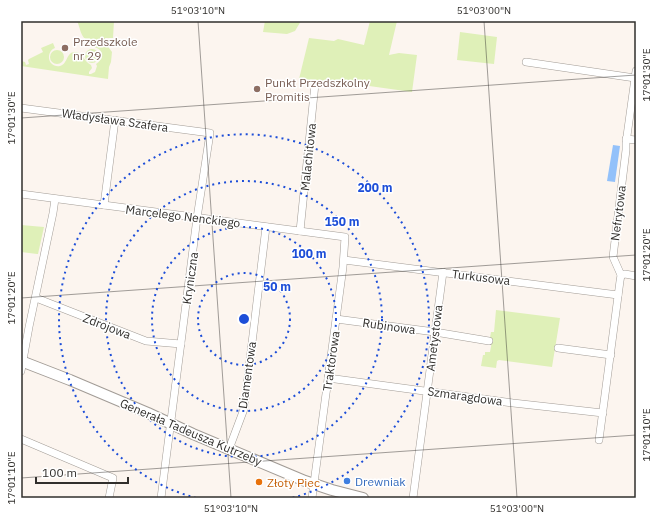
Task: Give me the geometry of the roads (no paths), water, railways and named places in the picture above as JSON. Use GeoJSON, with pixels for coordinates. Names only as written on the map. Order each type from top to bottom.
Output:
{"type":"FeatureCollection","features":[{"type":"Feature","properties":{"kind":"street"},"geometry":{"type":"LineString","coordinates":[[526,62],[636,74]]}},
{"type":"Feature","properties":{"kind":"street","name":"Nefrytowa"},"geometry":{"type":"LineString","coordinates":[[621,275],[613,257],[626,150],[626,139],[636,74]]}},
{"type":"Feature","properties":{"kind":"street","name":"Malachitowa"},"geometry":{"type":"LineString","coordinates":[[300,231],[315,84]]}},
{"type":"Feature","properties":{"kind":"street","name":"Władysława Szafera"},"geometry":{"type":"LineString","coordinates":[[21,108],[210,133]]}},
{"type":"Feature","properties":{"kind":"street"},"geometry":{"type":"LineString","coordinates":[[104,205],[116,120]]}},
{"type":"Feature","properties":{"kind":"street","name":"Kryniczna"},"geometry":{"type":"LineString","coordinates":[[161,498],[210,133]]}},
{"type":"Feature","properties":{"kind":"street"},"geometry":{"type":"LineString","coordinates":[[626,139],[636,140]]}},
{"type":"Feature","properties":{"kind":"street","name":"Marcelego Nenckiego"},"geometry":{"type":"LineString","coordinates":[[21,194],[345,237]]}},
{"type":"Feature","properties":{"kind":"street"},"geometry":{"type":"LineString","coordinates":[[22,364],[55,199]]}},
{"type":"Feature","properties":{"kind":"street","name":"Diamentowa"},"geometry":{"type":"LineString","coordinates":[[229,449],[244,409],[266,226]]}},
{"type":"Feature","properties":{"kind":"street","name":"Traktorowa"},"geometry":{"type":"LineString","coordinates":[[312,498],[344,260],[345,237]]}},
{"type":"Feature","properties":{"kind":"street","name":"Turkusowa"},"geometry":{"type":"LineString","coordinates":[[344,260],[618,295]]}},
{"type":"Feature","properties":{"kind":"street","name":"Ametystowa"},"geometry":{"type":"LineString","coordinates":[[413,498],[443,272]]}},
{"type":"Feature","properties":{"kind":"street"},"geometry":{"type":"LineString","coordinates":[[599,440],[621,275],[625,274],[636,276]]}},
{"type":"Feature","properties":{"kind":"street","name":"Zdrojowa"},"geometry":{"type":"LineString","coordinates":[[36,298],[146,341],[181,344]]}},
{"type":"Feature","properties":{"kind":"street","name":"Rubinowa"},"geometry":{"type":"LineString","coordinates":[[336,319],[435,332],[489,341]]}},
{"type":"Feature","properties":{"kind":"street"},"geometry":{"type":"LineString","coordinates":[[558,348],[610,355]]}},
{"type":"Feature","properties":{"kind":"street","name":"Generała Tadeusza Kutrzeby"},"geometry":{"type":"LineString","coordinates":[[22,364],[70,380],[314,484],[337,492],[363,498]]}},
{"type":"Feature","properties":{"kind":"street","name":"Szmaragdowa"},"geometry":{"type":"LineString","coordinates":[[328,378],[513,403],[603,412]]}},
{"type":"Feature","properties":{"kind":"street"},"geometry":{"type":"LineString","coordinates":[[21,439],[113,478],[109,498]]}},
{"type":"Feature","properties":{"kind":"water"},"geometry":{"type":"Polygon","coordinates":[[[613,145],[620,146],[615,182],[607,181],[613,145]]]}},
{"type":"Feature","properties":{"kind":"place","name":"Przedszkole nr 29"},"geometry":{"type":"Point","coordinates":[65,48]}},
{"type":"Feature","properties":{"kind":"place","name":"Punkt Przedszkolny Promitis"},"geometry":{"type":"Point","coordinates":[257,89]}},
{"type":"Feature","properties":{"kind":"place","name":"Drewniak"},"geometry":{"type":"Point","coordinates":[347,481]}},
{"type":"Feature","properties":{"kind":"place","name":"Złoty Piec"},"geometry":{"type":"Point","coordinates":[259,482]}}]}
